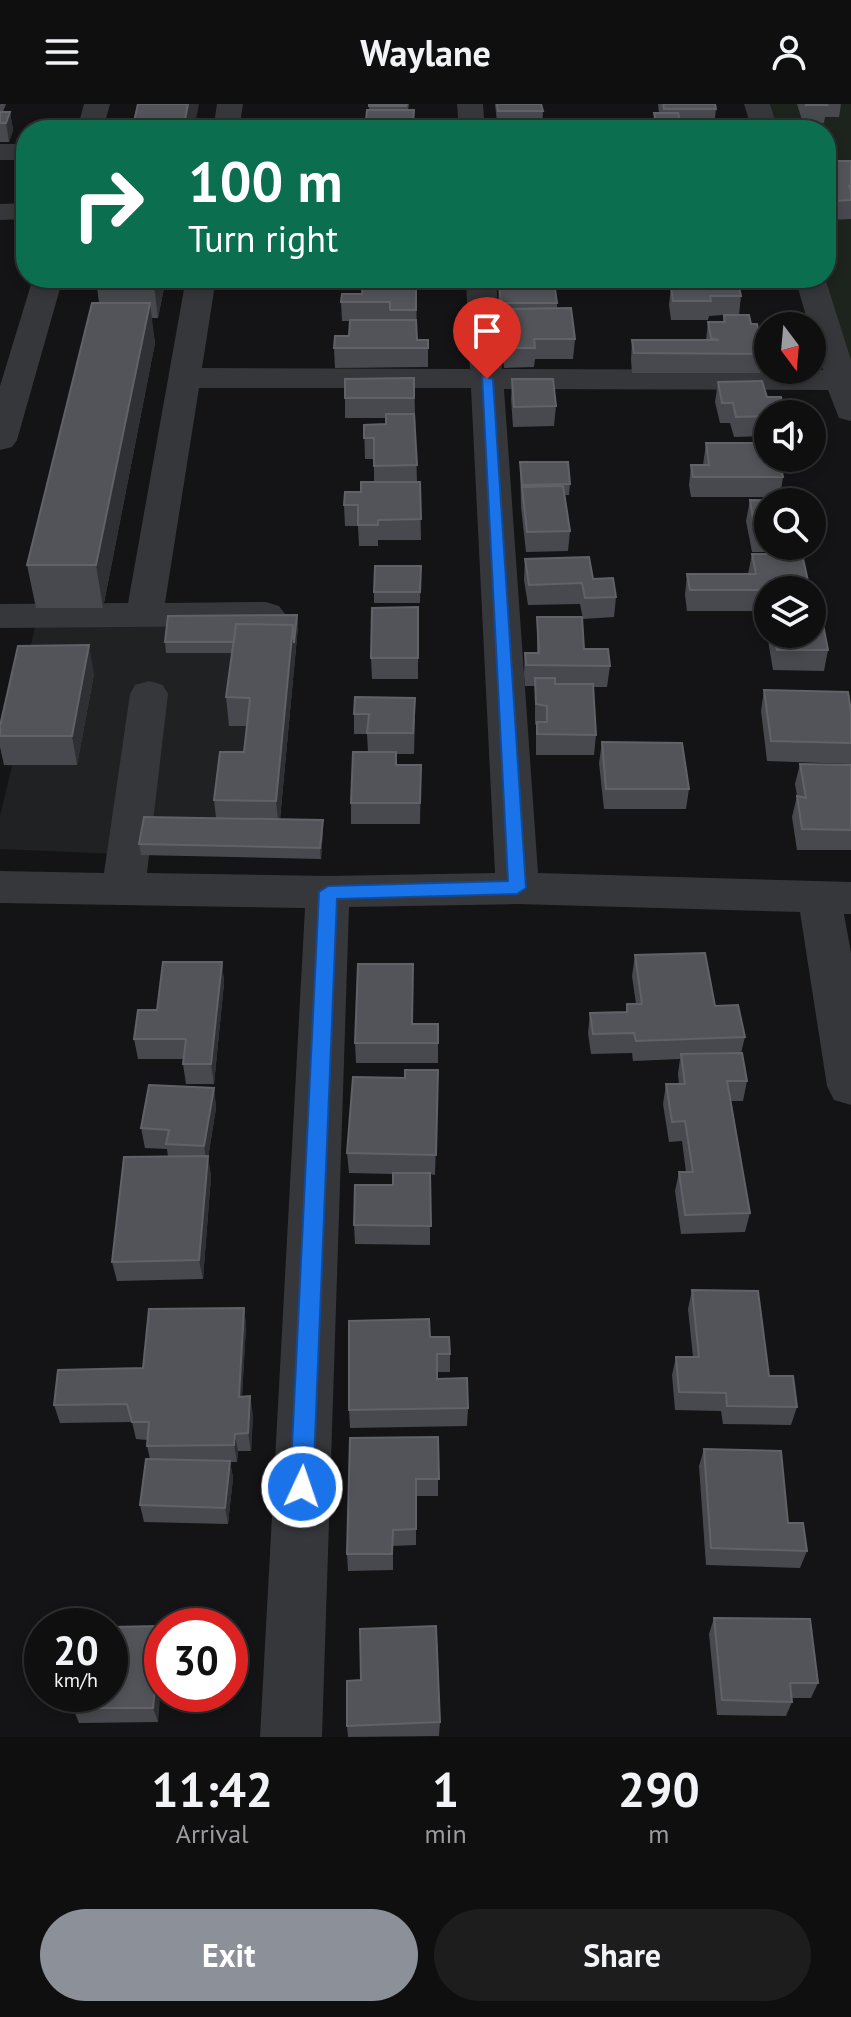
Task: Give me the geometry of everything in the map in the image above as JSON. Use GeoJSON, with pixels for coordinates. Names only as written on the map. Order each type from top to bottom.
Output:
{"type":"FeatureCollection","features":[{"type":"Feature","properties":{"kind":"street"},"geometry":{"type":"LineString","coordinates":[[0,440],[45,288]]}},
{"type":"Feature","properties":{"kind":"street"},"geometry":{"type":"LineString","coordinates":[[145,615],[199,288]]}},
{"type":"Feature","properties":{"kind":"street"},"geometry":{"type":"LineString","coordinates":[[482,288],[517,888]]}},
{"type":"Feature","properties":{"kind":"street"},"geometry":{"type":"LineString","coordinates":[[821,288],[851,411]]}},
{"type":"Feature","properties":{"kind":"street"},"geometry":{"type":"LineString","coordinates":[[185,378],[841,380]]}},
{"type":"Feature","properties":{"kind":"street"},"geometry":{"type":"LineString","coordinates":[[0,616],[266,614]]}},
{"type":"Feature","properties":{"kind":"street"},"geometry":{"type":"LineString","coordinates":[[124,888],[149,694]]}},
{"type":"Feature","properties":{"kind":"street"},"geometry":{"type":"LineString","coordinates":[[0,887],[328,892],[517,888],[835,897],[851,1086]]}},
{"type":"Feature","properties":{"kind":"street"},"geometry":{"type":"LineString","coordinates":[[291,1737],[328,892]]}},
{"type":"Feature","properties":{"kind":"shaded area"},"geometry":{"type":"Polygon","coordinates":[[[757,104],[851,104],[851,411],[826,330],[826,312],[820,312],[813,288],[836,288],[836,120],[762,120],[757,104]]]}},
{"type":"Feature","properties":{"kind":"shaded area"},"geometry":{"type":"Polygon","coordinates":[[[298,626],[279,830],[141,855],[0,849],[0,816],[12,766],[4,765],[35,627],[298,626]]]}},
{"type":"Feature","properties":{"kind":"building"},"geometry":{"type":"Polygon","coordinates":[[[138,104],[188,104],[185,120],[134,120],[138,104]]]}},
{"type":"Feature","properties":{"kind":"building"},"geometry":{"type":"Polygon","coordinates":[[[369,104],[407,104],[369,106],[369,104]]]}},
{"type":"Feature","properties":{"kind":"building"},"geometry":{"type":"Polygon","coordinates":[[[497,104],[541,104],[543,111],[498,111],[497,104]]]}},
{"type":"Feature","properties":{"kind":"building"},"geometry":{"type":"Polygon","coordinates":[[[663,104],[715,104],[716,109],[664,109],[663,104]]]}},
{"type":"Feature","properties":{"kind":"building"},"geometry":{"type":"Polygon","coordinates":[[[367,110],[414,110],[413,120],[366,120],[367,110]]]}},
{"type":"Feature","properties":{"kind":"building"},"geometry":{"type":"Polygon","coordinates":[[[0,112],[10,112],[6,123],[0,123],[0,112]]]}},
{"type":"Feature","properties":{"kind":"building"},"geometry":{"type":"Polygon","coordinates":[[[654,113],[678,113],[680,120],[656,120],[654,113]]]}},
{"type":"Feature","properties":{"kind":"building"},"geometry":{"type":"Polygon","coordinates":[[[836,161],[851,161],[851,200],[836,201],[836,161]]]}},
{"type":"Feature","properties":{"kind":"building"},"geometry":{"type":"Polygon","coordinates":[[[362,288],[416,288],[416,310],[390,310],[390,302],[341,302],[342,294],[362,294],[362,288]]]}},
{"type":"Feature","properties":{"kind":"building"},"geometry":{"type":"Polygon","coordinates":[[[499,288],[555,289],[557,303],[501,303],[499,288]]]}},
{"type":"Feature","properties":{"kind":"building"},"geometry":{"type":"Polygon","coordinates":[[[671,288],[739,288],[741,296],[710,296],[711,301],[673,301],[671,288]]]}},
{"type":"Feature","properties":{"kind":"building"},"geometry":{"type":"Polygon","coordinates":[[[92,303],[150,303],[96,565],[27,565],[92,303]]]}},
{"type":"Feature","properties":{"kind":"building"},"geometry":{"type":"Polygon","coordinates":[[[571,308],[575,339],[534,339],[535,348],[504,348],[502,309],[571,308]]]}},
{"type":"Feature","properties":{"kind":"building"},"geometry":{"type":"Polygon","coordinates":[[[724,315],[749,315],[751,324],[754,324],[754,354],[634,353],[632,340],[719,340],[711,338],[708,322],[725,322],[724,315]]]}},
{"type":"Feature","properties":{"kind":"building"},"geometry":{"type":"Polygon","coordinates":[[[350,320],[416,320],[417,340],[428,340],[428,348],[334,348],[335,336],[349,336],[350,320]]]}},
{"type":"Feature","properties":{"kind":"building"},"geometry":{"type":"Polygon","coordinates":[[[414,378],[414,398],[345,398],[345,379],[414,378]]]}},
{"type":"Feature","properties":{"kind":"building"},"geometry":{"type":"Polygon","coordinates":[[[512,379],[553,379],[556,406],[514,407],[512,379]]]}},
{"type":"Feature","properties":{"kind":"building"},"geometry":{"type":"Polygon","coordinates":[[[754,381],[754,384],[763,384],[767,397],[781,397],[782,400],[754,400],[754,416],[736,417],[733,403],[722,403],[718,382],[754,381]]]}},
{"type":"Feature","properties":{"kind":"building"},"geometry":{"type":"Polygon","coordinates":[[[386,414],[414,414],[417,465],[374,466],[374,438],[364,438],[364,425],[386,424],[386,414]]]}},
{"type":"Feature","properties":{"kind":"building"},"geometry":{"type":"Polygon","coordinates":[[[706,443],[754,443],[754,472],[782,472],[783,477],[693,477],[691,465],[709,465],[706,443]]]}},
{"type":"Feature","properties":{"kind":"building"},"geometry":{"type":"Polygon","coordinates":[[[520,462],[568,462],[570,484],[522,485],[520,462]]]}},
{"type":"Feature","properties":{"kind":"building"},"geometry":{"type":"Polygon","coordinates":[[[361,482],[420,482],[421,519],[378,520],[378,525],[358,525],[358,505],[344,505],[345,492],[361,492],[361,482]]]}},
{"type":"Feature","properties":{"kind":"building"},"geometry":{"type":"Polygon","coordinates":[[[563,486],[570,531],[527,532],[522,487],[563,486]]]}},
{"type":"Feature","properties":{"kind":"building"},"geometry":{"type":"Polygon","coordinates":[[[750,500],[754,500],[754,526],[750,500]]]}},
{"type":"Feature","properties":{"kind":"building"},"geometry":{"type":"Polygon","coordinates":[[[752,554],[754,560],[803,560],[807,576],[754,576],[754,590],[690,590],[687,574],[756,574],[752,554]]]}},
{"type":"Feature","properties":{"kind":"building"},"geometry":{"type":"Polygon","coordinates":[[[589,557],[593,579],[613,578],[616,597],[585,598],[582,583],[529,585],[525,559],[589,557]]]}},
{"type":"Feature","properties":{"kind":"building"},"geometry":{"type":"Polygon","coordinates":[[[375,566],[421,566],[420,592],[374,592],[375,566]]]}},
{"type":"Feature","properties":{"kind":"building"},"geometry":{"type":"Polygon","coordinates":[[[418,607],[418,658],[371,658],[372,608],[418,607]]]}},
{"type":"Feature","properties":{"kind":"building"},"geometry":{"type":"Polygon","coordinates":[[[297,615],[294,643],[293,625],[236,624],[234,642],[165,642],[168,616],[297,615]]]}},
{"type":"Feature","properties":{"kind":"building"},"geometry":{"type":"Polygon","coordinates":[[[537,617],[582,617],[584,649],[608,649],[610,666],[526,665],[525,653],[539,653],[537,617]]]}},
{"type":"Feature","properties":{"kind":"building"},"geometry":{"type":"Polygon","coordinates":[[[236,624],[293,625],[276,801],[214,800],[220,752],[244,752],[250,698],[226,697],[236,624]]]}},
{"type":"Feature","properties":{"kind":"building"},"geometry":{"type":"Polygon","coordinates":[[[826,640],[828,650],[777,650],[826,648],[826,640]]]}},
{"type":"Feature","properties":{"kind":"building"},"geometry":{"type":"Polygon","coordinates":[[[89,645],[72,736],[0,736],[18,646],[89,645]]]}},
{"type":"Feature","properties":{"kind":"building"},"geometry":{"type":"Polygon","coordinates":[[[535,678],[555,678],[555,684],[593,684],[596,735],[537,734],[537,722],[547,722],[547,706],[536,704],[535,678]]]}},
{"type":"Feature","properties":{"kind":"building"},"geometry":{"type":"Polygon","coordinates":[[[764,690],[848,692],[851,743],[771,741],[764,690]]]}},
{"type":"Feature","properties":{"kind":"building"},"geometry":{"type":"Polygon","coordinates":[[[355,697],[415,698],[413,733],[367,733],[369,714],[354,714],[355,697]]]}},
{"type":"Feature","properties":{"kind":"building"},"geometry":{"type":"Polygon","coordinates":[[[602,742],[682,743],[689,789],[606,789],[602,742]]]}},
{"type":"Feature","properties":{"kind":"building"},"geometry":{"type":"Polygon","coordinates":[[[353,752],[396,752],[396,765],[421,765],[420,803],[351,803],[353,752]]]}},
{"type":"Feature","properties":{"kind":"building"},"geometry":{"type":"Polygon","coordinates":[[[800,764],[851,765],[851,830],[802,829],[797,796],[806,798],[800,764]]]}},
{"type":"Feature","properties":{"kind":"building"},"geometry":{"type":"Polygon","coordinates":[[[144,817],[323,820],[320,848],[139,844],[144,817]]]}},
{"type":"Feature","properties":{"kind":"building"},"geometry":{"type":"Polygon","coordinates":[[[705,953],[715,1006],[738,1005],[745,1037],[636,1041],[634,1033],[593,1034],[590,1013],[627,1012],[627,1004],[642,1004],[635,955],[705,953]]]}},
{"type":"Feature","properties":{"kind":"building"},"geometry":{"type":"Polygon","coordinates":[[[163,962],[222,962],[211,1064],[183,1064],[186,1039],[134,1039],[138,1010],[157,1010],[163,962]]]}},
{"type":"Feature","properties":{"kind":"building"},"geometry":{"type":"Polygon","coordinates":[[[358,964],[413,964],[412,1024],[438,1024],[438,1043],[355,1043],[358,964]]]}},
{"type":"Feature","properties":{"kind":"building"},"geometry":{"type":"Polygon","coordinates":[[[742,1053],[747,1081],[727,1081],[750,1213],[685,1215],[679,1172],[693,1172],[685,1121],[672,1122],[666,1084],[685,1084],[681,1054],[742,1053]]]}},
{"type":"Feature","properties":{"kind":"building"},"geometry":{"type":"Polygon","coordinates":[[[405,1070],[438,1070],[436,1155],[347,1153],[353,1077],[405,1078],[405,1070]]]}},
{"type":"Feature","properties":{"kind":"building"},"geometry":{"type":"Polygon","coordinates":[[[149,1085],[214,1088],[204,1146],[166,1144],[169,1130],[141,1128],[149,1085]]]}},
{"type":"Feature","properties":{"kind":"building"},"geometry":{"type":"Polygon","coordinates":[[[208,1156],[199,1260],[112,1262],[124,1157],[208,1156]]]}},
{"type":"Feature","properties":{"kind":"building"},"geometry":{"type":"Polygon","coordinates":[[[393,1173],[430,1173],[431,1226],[354,1225],[355,1185],[393,1185],[393,1173]]]}},
{"type":"Feature","properties":{"kind":"building"},"geometry":{"type":"Polygon","coordinates":[[[692,1290],[758,1291],[769,1376],[793,1376],[797,1407],[727,1406],[726,1393],[679,1392],[676,1357],[699,1357],[692,1290]]]}},
{"type":"Feature","properties":{"kind":"building"},"geometry":{"type":"Polygon","coordinates":[[[244,1308],[239,1397],[250,1396],[248,1433],[235,1434],[234,1445],[147,1446],[149,1422],[132,1422],[127,1404],[54,1405],[58,1370],[143,1368],[149,1309],[244,1308]]]}},
{"type":"Feature","properties":{"kind":"building"},"geometry":{"type":"Polygon","coordinates":[[[429,1319],[430,1337],[449,1337],[450,1354],[437,1354],[437,1379],[467,1378],[468,1408],[349,1410],[349,1321],[429,1319]]]}},
{"type":"Feature","properties":{"kind":"building"},"geometry":{"type":"Polygon","coordinates":[[[438,1437],[439,1479],[416,1479],[416,1529],[393,1530],[392,1554],[347,1554],[350,1438],[438,1437]]]}},
{"type":"Feature","properties":{"kind":"building"},"geometry":{"type":"Polygon","coordinates":[[[704,1449],[781,1451],[788,1523],[803,1523],[807,1551],[711,1548],[704,1449]]]}},
{"type":"Feature","properties":{"kind":"building"},"geometry":{"type":"Polygon","coordinates":[[[146,1459],[230,1461],[225,1508],[140,1505],[146,1459]]]}},
{"type":"Feature","properties":{"kind":"building"},"geometry":{"type":"Polygon","coordinates":[[[714,1618],[810,1619],[818,1683],[790,1683],[792,1702],[722,1700],[714,1618]]]}},
{"type":"Feature","properties":{"kind":"building"},"geometry":{"type":"Polygon","coordinates":[[[144,1626],[144,1708],[128,1708],[128,1627],[144,1626]]]}},
{"type":"Feature","properties":{"kind":"building"},"geometry":{"type":"Polygon","coordinates":[[[436,1626],[440,1722],[347,1726],[347,1681],[361,1680],[360,1629],[436,1626]]]}},
{"type":"Feature","properties":{"kind":"route"},"geometry":{"type":"LineString","coordinates":[[302,1487],[328,892],[517,888],[487,379]]}}]}
